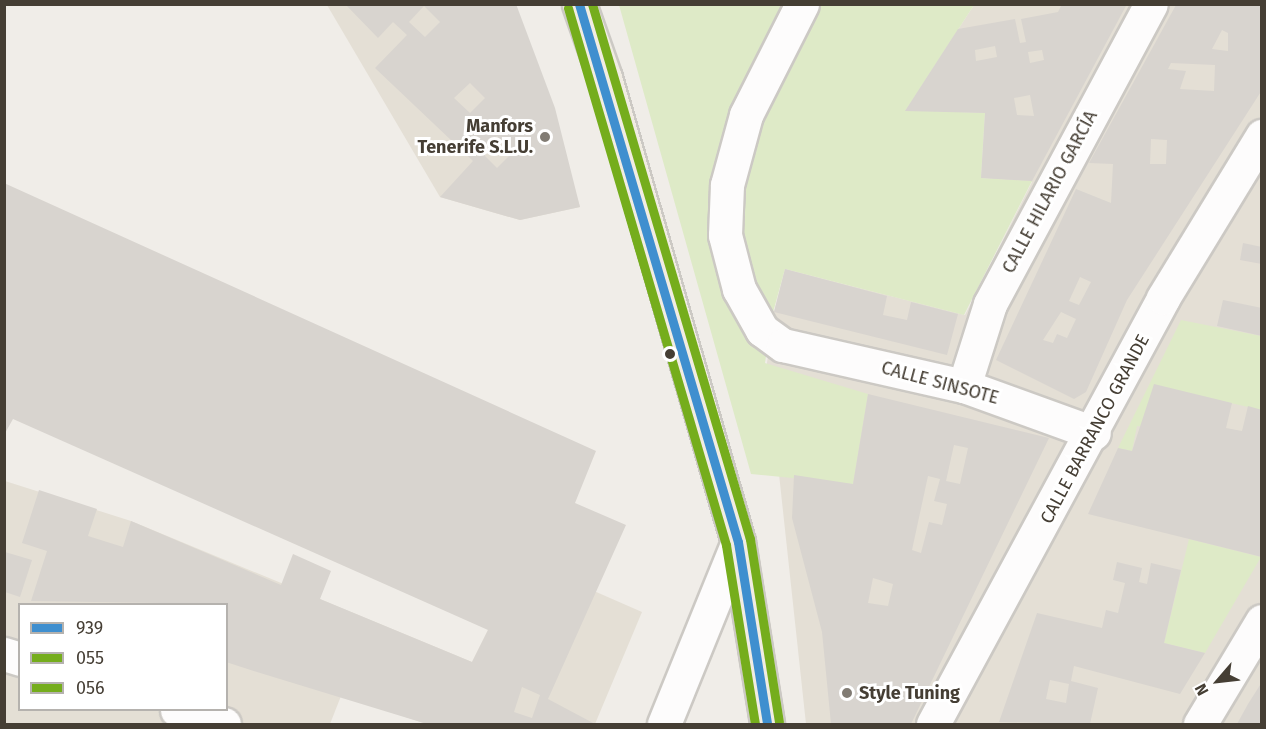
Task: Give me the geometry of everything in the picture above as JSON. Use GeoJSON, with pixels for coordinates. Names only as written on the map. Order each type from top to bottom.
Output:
{"type":"FeatureCollection","features":[{"type":"Feature","properties":{"kind":"main road"},"geometry":{"type":"LineString","coordinates":[[579,4],[614,109],[738,542],[767,724]]}},
{"type":"Feature","properties":{"kind":"street","name":"CALLE SINSOTE"},"geometry":{"type":"LineString","coordinates":[[802,4],[746,114],[727,185],[725,235],[739,289],[762,330],[783,345],[964,386],[1094,433]]}},
{"type":"Feature","properties":{"kind":"street","name":"CALLE HILARIO GARCÍA"},"geometry":{"type":"LineString","coordinates":[[964,386],[990,304],[1151,4]]}},
{"type":"Feature","properties":{"kind":"street","name":"CALLE BARRANCO GRANDE"},"geometry":{"type":"LineString","coordinates":[[933,724],[1094,433],[1163,298],[1262,136]]}},
{"type":"Feature","properties":{"kind":"street"},"geometry":{"type":"LineString","coordinates":[[664,724],[738,542]]}},
{"type":"Feature","properties":{"kind":"street"},"geometry":{"type":"LineString","coordinates":[[1200,724],[1262,621]]}},
{"type":"Feature","properties":{"kind":"street"},"geometry":{"type":"LineString","coordinates":[[180,711],[224,724]]}},
{"type":"Feature","properties":{"kind":"shaded area"},"geometry":{"type":"Polygon","coordinates":[[[327,5],[516,5],[580,207],[520,220],[440,197],[327,5]]]}},
{"type":"Feature","properties":{"kind":"shaded area"},"geometry":{"type":"Polygon","coordinates":[[[974,5],[1261,5],[1261,724],[806,724],[767,363],[774,312],[785,269],[965,315],[1032,182],[981,178],[985,113],[905,111],[974,5]]]}},
{"type":"Feature","properties":{"kind":"shaded area"},"geometry":{"type":"Polygon","coordinates":[[[5,481],[131,521],[472,662],[488,630],[578,584],[642,612],[595,724],[427,724],[341,696],[330,724],[5,724],[5,481]]]}},
{"type":"Feature","properties":{"kind":"green space"},"geometry":{"type":"Polygon","coordinates":[[[619,5],[974,5],[906,110],[985,113],[981,178],[1032,181],[964,315],[785,269],[772,316],[765,363],[868,394],[853,484],[751,474],[619,5]]]}},
{"type":"Feature","properties":{"kind":"green space"},"geometry":{"type":"Polygon","coordinates":[[[1181,320],[1261,336],[1261,410],[1179,391],[1144,427],[1137,426],[1132,451],[1118,448],[1181,320]]]}},
{"type":"Feature","properties":{"kind":"green space"},"geometry":{"type":"Polygon","coordinates":[[[1189,539],[1261,557],[1205,653],[1164,643],[1189,539]]]}},
{"type":"Feature","properties":{"kind":"building"},"geometry":{"type":"Polygon","coordinates":[[[345,4],[516,4],[555,108],[580,207],[520,220],[440,197],[473,161],[375,68],[407,35],[393,22],[378,38],[345,4]],[[424,6],[409,22],[425,37],[440,22],[424,6]],[[470,83],[454,98],[470,113],[485,98],[470,83]],[[497,136],[482,153],[497,168],[512,153],[497,136]]]}},
{"type":"Feature","properties":{"kind":"building"},"geometry":{"type":"Polygon","coordinates":[[[1062,4],[1127,4],[1032,181],[981,178],[985,113],[905,111],[958,29],[1015,19],[1020,43],[1026,42],[1021,19],[1058,12],[1062,4]],[[995,46],[975,50],[976,61],[997,57],[995,46]],[[1042,50],[1028,52],[1030,63],[1044,60],[1042,50]],[[1030,95],[1014,98],[1017,115],[1034,116],[1030,95]]]}},
{"type":"Feature","properties":{"kind":"building"},"geometry":{"type":"Polygon","coordinates":[[[1176,5],[1262,5],[1262,90],[1127,300],[1086,392],[1074,399],[996,360],[1076,189],[1111,203],[1113,164],[1089,163],[1176,5]],[[1222,30],[1212,49],[1228,51],[1228,33],[1222,30]],[[1171,63],[1168,69],[1186,71],[1180,89],[1214,91],[1215,65],[1171,63]],[[1151,139],[1150,164],[1166,164],[1167,140],[1151,139]],[[1080,277],[1069,301],[1079,305],[1091,282],[1080,277]],[[1061,312],[1043,340],[1053,343],[1057,334],[1067,338],[1076,319],[1061,312]]]}},
{"type":"Feature","properties":{"kind":"building"},"geometry":{"type":"Polygon","coordinates":[[[4,183],[596,451],[575,503],[626,525],[548,699],[595,724],[427,724],[228,663],[228,603],[31,601],[47,551],[22,543],[39,490],[97,509],[88,536],[123,547],[131,521],[281,585],[293,554],[331,571],[320,599],[472,662],[488,630],[13,419],[4,435],[4,183]],[[522,687],[514,712],[532,718],[540,695],[522,687]]]}},
{"type":"Feature","properties":{"kind":"building"},"geometry":{"type":"Polygon","coordinates":[[[1243,243],[1262,247],[1262,264],[1240,260],[1243,243]]]}},
{"type":"Feature","properties":{"kind":"building"},"geometry":{"type":"Polygon","coordinates":[[[785,269],[887,296],[883,315],[907,320],[911,302],[958,314],[947,355],[774,312],[785,269]]]}},
{"type":"Feature","properties":{"kind":"building"},"geometry":{"type":"Polygon","coordinates":[[[1223,300],[1262,308],[1262,336],[1217,326],[1223,300]]]}},
{"type":"Feature","properties":{"kind":"building"},"geometry":{"type":"Polygon","coordinates":[[[1154,384],[1232,403],[1226,428],[1242,431],[1248,406],[1262,410],[1262,557],[1088,514],[1118,448],[1132,451],[1154,384]]]}},
{"type":"Feature","properties":{"kind":"building"},"geometry":{"type":"Polygon","coordinates":[[[868,394],[1049,438],[911,724],[831,724],[822,632],[792,518],[794,475],[853,484],[868,394]],[[954,445],[946,481],[960,484],[968,448],[954,445]],[[928,476],[912,550],[921,553],[929,522],[942,525],[947,504],[934,501],[940,479],[928,476]],[[873,578],[868,603],[888,606],[893,584],[873,578]]]}},
{"type":"Feature","properties":{"kind":"building"},"geometry":{"type":"Polygon","coordinates":[[[5,552],[32,560],[20,597],[5,592],[5,552]]]}},
{"type":"Feature","properties":{"kind":"building"},"geometry":{"type":"Polygon","coordinates":[[[1117,562],[1142,568],[1139,582],[1147,584],[1151,563],[1181,570],[1164,643],[1205,653],[1180,694],[1074,666],[1071,681],[1098,688],[1090,724],[999,722],[1037,613],[1102,628],[1106,610],[1118,613],[1125,583],[1113,580],[1117,562]],[[1050,680],[1046,699],[1066,703],[1069,684],[1050,680]]]}},
{"type":"Feature","properties":{"kind":"building"},"geometry":{"type":"Polygon","coordinates":[[[1262,682],[1262,724],[1237,724],[1248,704],[1262,682]]]}},
{"type":"Feature","properties":{"kind":"transit line","name":"939"},"geometry":{"type":"LineString","coordinates":[[579,4],[738,542],[767,724]]}},
{"type":"Feature","properties":{"kind":"transit line","name":"056"},"geometry":{"type":"LineString","coordinates":[[592,4],[750,539],[779,722]]}},
{"type":"Feature","properties":{"kind":"transit line","name":"055"},"geometry":{"type":"LineString","coordinates":[[568,8],[726,545],[755,724]]}},
{"type":"Feature","properties":{"kind":"place","name":"Manfors Tenerife S.L.U."},"geometry":{"type":"Point","coordinates":[545,137]}},
{"type":"Feature","properties":{"kind":"place","name":"Style Tuning"},"geometry":{"type":"Point","coordinates":[847,693]}}]}
